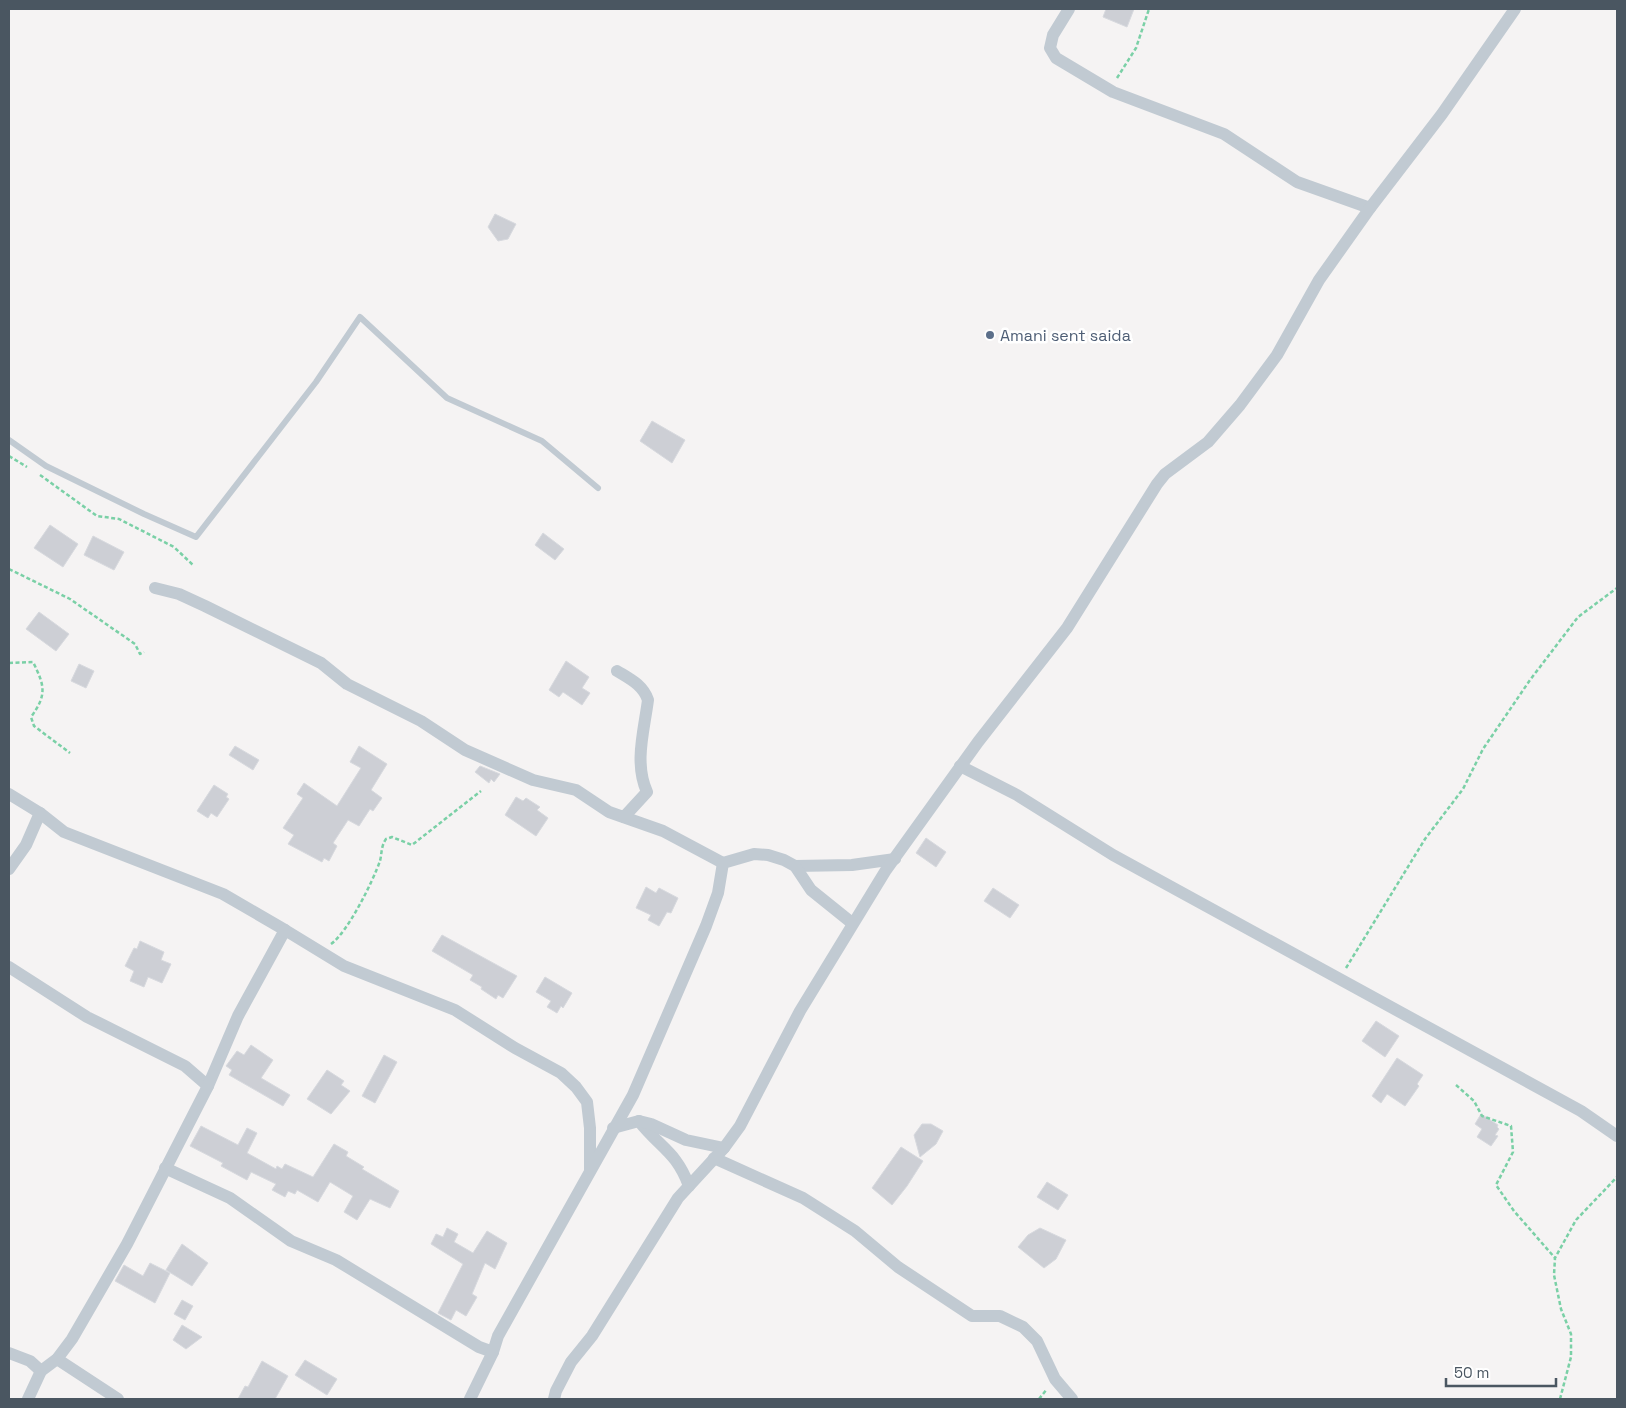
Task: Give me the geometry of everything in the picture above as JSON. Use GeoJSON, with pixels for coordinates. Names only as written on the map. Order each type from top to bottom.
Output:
{"type":"FeatureCollection","features":[{"type":"Feature","properties":{"kind":"street"},"geometry":{"type":"LineString","coordinates":[[1069,9],[1053,35],[1050,48],[1056,58],[1113,92],[1224,134],[1298,182],[1370,208]]}},
{"type":"Feature","properties":{"kind":"street"},"geometry":{"type":"LineString","coordinates":[[554,1399],[556,1390],[571,1362],[592,1336],[678,1198],[724,1148],[740,1126],[800,1011],[852,923],[895,860],[960,766],[1067,628],[1156,484],[1165,474],[1208,442],[1240,405],[1277,355],[1320,280],[1370,208],[1442,114],[1515,9]]}},
{"type":"Feature","properties":{"kind":"street"},"geometry":{"type":"LineString","coordinates":[[154,588],[178,594],[205,606],[321,663],[347,684],[421,721],[465,750],[533,780],[572,788],[609,812],[663,831],[723,863],[754,854],[768,855],[794,866],[852,865],[878,860],[895,860]]}},
{"type":"Feature","properties":{"kind":"street"},"geometry":{"type":"LineString","coordinates":[[617,671],[640,686],[648,700],[640,760],[642,777],[647,792],[624,817]]}},
{"type":"Feature","properties":{"kind":"street"},"geometry":{"type":"LineString","coordinates":[[960,766],[1017,795],[1113,855],[1581,1110],[1617,1136]]}},
{"type":"Feature","properties":{"kind":"street"},"geometry":{"type":"LineString","coordinates":[[9,794],[40,813],[64,832],[223,894],[344,966],[455,1010],[514,1048],[561,1073],[576,1087],[587,1102],[590,1128],[590,1170]]}},
{"type":"Feature","properties":{"kind":"street"},"geometry":{"type":"LineString","coordinates":[[9,869],[26,845],[40,813]]}},
{"type":"Feature","properties":{"kind":"street"},"geometry":{"type":"LineString","coordinates":[[470,1399],[493,1352],[498,1336],[633,1095],[706,926],[718,893],[723,863]]}},
{"type":"Feature","properties":{"kind":"street"},"geometry":{"type":"LineString","coordinates":[[794,866],[811,890],[852,923]]}},
{"type":"Feature","properties":{"kind":"street"},"geometry":{"type":"LineString","coordinates":[[28,1399],[41,1371],[57,1359],[72,1339],[127,1244],[208,1086],[238,1016],[285,930]]}},
{"type":"Feature","properties":{"kind":"street"},"geometry":{"type":"LineString","coordinates":[[9,966],[87,1017],[185,1066],[208,1086]]}},
{"type":"Feature","properties":{"kind":"street"},"geometry":{"type":"LineString","coordinates":[[613,1128],[639,1121],[663,1129],[686,1140],[724,1148]]}},
{"type":"Feature","properties":{"kind":"street"},"geometry":{"type":"LineString","coordinates":[[639,1121],[672,1155],[682,1168],[689,1186]]}},
{"type":"Feature","properties":{"kind":"street"},"geometry":{"type":"LineString","coordinates":[[714,1158],[802,1198],[855,1230],[898,1267],[972,1316],[1000,1316],[1024,1327],[1037,1342],[1055,1379],[1072,1399]]}},
{"type":"Feature","properties":{"kind":"street"},"geometry":{"type":"LineString","coordinates":[[165,1168],[230,1198],[291,1241],[336,1260],[471,1342],[493,1352]]}},
{"type":"Feature","properties":{"kind":"street"},"geometry":{"type":"LineString","coordinates":[[9,1353],[30,1362],[41,1371]]}},
{"type":"Feature","properties":{"kind":"street"},"geometry":{"type":"LineString","coordinates":[[57,1359],[118,1399]]}},
{"type":"Feature","properties":{"kind":"lane"},"geometry":{"type":"LineString","coordinates":[[9,440],[46,466],[196,538],[316,382],[360,317],[448,398],[542,441],[598,488]]}},
{"type":"Feature","properties":{"kind":"path"},"geometry":{"type":"LineString","coordinates":[[1113,92],[1115,81],[1136,48],[1149,9]]}},
{"type":"Feature","properties":{"kind":"path"},"geometry":{"type":"LineString","coordinates":[[9,456],[33,470],[97,516],[119,519],[174,548],[194,566]]}},
{"type":"Feature","properties":{"kind":"path"},"geometry":{"type":"LineString","coordinates":[[9,569],[70,599],[135,644],[140,654],[144,652]]}},
{"type":"Feature","properties":{"kind":"path"},"geometry":{"type":"LineString","coordinates":[[1341,978],[1426,839],[1463,789],[1483,750],[1530,680],[1578,617],[1617,588]]}},
{"type":"Feature","properties":{"kind":"path"},"geometry":{"type":"LineString","coordinates":[[9,663],[33,662],[43,682],[42,702],[31,718],[34,726],[70,753]]}},
{"type":"Feature","properties":{"kind":"path"},"geometry":{"type":"LineString","coordinates":[[318,949],[333,943],[346,929],[380,861],[382,847],[386,839],[392,837],[412,845],[480,791]]}},
{"type":"Feature","properties":{"kind":"path"},"geometry":{"type":"LineString","coordinates":[[1456,1085],[1474,1101],[1482,1116],[1511,1126],[1513,1152],[1496,1185],[1514,1211],[1555,1258]]}},
{"type":"Feature","properties":{"kind":"path"},"geometry":{"type":"LineString","coordinates":[[1560,1399],[1571,1357],[1571,1334],[1561,1309],[1555,1283],[1555,1258],[1576,1220],[1617,1177]]}},
{"type":"Feature","properties":{"kind":"building"},"geometry":{"type":"Polygon","coordinates":[[[1106,9],[1134,9],[1127,27],[1103,17],[1106,9]]]}},
{"type":"Feature","properties":{"kind":"building"},"geometry":{"type":"Polygon","coordinates":[[[495,214],[516,224],[508,239],[498,241],[488,227],[495,214]]]}},
{"type":"Feature","properties":{"kind":"building"},"geometry":{"type":"Polygon","coordinates":[[[652,421],[685,440],[672,463],[640,441],[652,421]]]}},
{"type":"Feature","properties":{"kind":"building"},"geometry":{"type":"Polygon","coordinates":[[[50,525],[78,544],[63,567],[34,548],[50,525]]]}},
{"type":"Feature","properties":{"kind":"building"},"geometry":{"type":"Polygon","coordinates":[[[543,533],[564,549],[555,560],[535,545],[543,533]]]}},
{"type":"Feature","properties":{"kind":"building"},"geometry":{"type":"Polygon","coordinates":[[[93,536],[124,552],[114,570],[84,555],[93,536]]]}},
{"type":"Feature","properties":{"kind":"building"},"geometry":{"type":"Polygon","coordinates":[[[39,612],[69,634],[56,651],[26,629],[39,612]]]}},
{"type":"Feature","properties":{"kind":"building"},"geometry":{"type":"Polygon","coordinates":[[[566,661],[589,677],[582,688],[590,693],[582,705],[563,692],[559,697],[549,690],[566,661]]]}},
{"type":"Feature","properties":{"kind":"building"},"geometry":{"type":"Polygon","coordinates":[[[79,664],[94,671],[86,688],[71,681],[79,664]]]}},
{"type":"Feature","properties":{"kind":"building"},"geometry":{"type":"Polygon","coordinates":[[[235,746],[259,760],[253,770],[229,755],[235,746]]]}},
{"type":"Feature","properties":{"kind":"building"},"geometry":{"type":"Polygon","coordinates":[[[359,746],[387,764],[371,790],[382,798],[373,811],[370,809],[359,826],[348,820],[333,843],[337,846],[329,861],[324,858],[322,862],[288,844],[294,835],[283,828],[303,798],[297,794],[304,783],[337,806],[361,768],[350,762],[359,746]]]}},
{"type":"Feature","properties":{"kind":"building"},"geometry":{"type":"Polygon","coordinates":[[[480,766],[500,774],[494,782],[491,779],[489,783],[475,772],[480,766]]]}},
{"type":"Feature","properties":{"kind":"building"},"geometry":{"type":"Polygon","coordinates":[[[214,785],[228,794],[226,797],[229,799],[217,817],[211,813],[208,818],[197,811],[214,785]]]}},
{"type":"Feature","properties":{"kind":"building"},"geometry":{"type":"Polygon","coordinates":[[[516,797],[523,801],[526,798],[540,807],[537,810],[548,818],[536,836],[505,815],[516,797]]]}},
{"type":"Feature","properties":{"kind":"building"},"geometry":{"type":"Polygon","coordinates":[[[926,838],[946,852],[936,867],[916,853],[926,838]]]}},
{"type":"Feature","properties":{"kind":"building"},"geometry":{"type":"Polygon","coordinates":[[[646,887],[656,893],[659,888],[678,898],[671,913],[667,912],[659,926],[648,920],[651,915],[636,908],[646,887]]]}},
{"type":"Feature","properties":{"kind":"building"},"geometry":{"type":"Polygon","coordinates":[[[993,888],[1019,905],[1010,918],[984,901],[993,888]]]}},
{"type":"Feature","properties":{"kind":"building"},"geometry":{"type":"Polygon","coordinates":[[[442,935],[517,976],[503,998],[498,995],[496,999],[470,980],[473,975],[432,951],[442,935]]]}},
{"type":"Feature","properties":{"kind":"building"},"geometry":{"type":"Polygon","coordinates":[[[140,941],[164,952],[161,960],[171,964],[162,983],[148,977],[144,987],[130,981],[134,971],[125,966],[134,948],[137,949],[140,941]]]}},
{"type":"Feature","properties":{"kind":"building"},"geometry":{"type":"Polygon","coordinates":[[[545,977],[572,993],[563,1008],[561,1006],[557,1013],[547,1007],[551,1001],[536,992],[545,977]]]}},
{"type":"Feature","properties":{"kind":"building"},"geometry":{"type":"Polygon","coordinates":[[[1376,1021],[1399,1036],[1385,1057],[1362,1041],[1376,1021]]]}},
{"type":"Feature","properties":{"kind":"building"},"geometry":{"type":"Polygon","coordinates":[[[251,1045],[273,1060],[261,1078],[290,1095],[283,1106],[229,1075],[232,1070],[226,1066],[237,1051],[244,1055],[251,1045]]]}},
{"type":"Feature","properties":{"kind":"building"},"geometry":{"type":"Polygon","coordinates":[[[384,1055],[397,1062],[375,1103],[362,1096],[384,1055]]]}},
{"type":"Feature","properties":{"kind":"building"},"geometry":{"type":"Polygon","coordinates":[[[1397,1058],[1423,1075],[1417,1084],[1419,1086],[1405,1106],[1387,1094],[1381,1103],[1372,1096],[1397,1058]]]}},
{"type":"Feature","properties":{"kind":"building"},"geometry":{"type":"Polygon","coordinates":[[[327,1070],[344,1081],[341,1085],[350,1091],[331,1114],[307,1099],[327,1070]]]}},
{"type":"Feature","properties":{"kind":"building"},"geometry":{"type":"Polygon","coordinates":[[[1481,1114],[1498,1125],[1499,1129],[1495,1135],[1498,1136],[1491,1146],[1477,1137],[1482,1129],[1475,1124],[1481,1114]]]}},
{"type":"Feature","properties":{"kind":"building"},"geometry":{"type":"Polygon","coordinates":[[[922,1124],[931,1124],[943,1131],[936,1144],[920,1157],[914,1135],[922,1124]]]}},
{"type":"Feature","properties":{"kind":"building"},"geometry":{"type":"Polygon","coordinates":[[[201,1126],[238,1145],[247,1128],[257,1133],[247,1153],[276,1169],[277,1166],[282,1169],[285,1164],[313,1177],[334,1144],[348,1152],[346,1156],[364,1167],[362,1169],[399,1191],[390,1208],[370,1199],[357,1220],[344,1212],[353,1196],[330,1182],[318,1202],[297,1190],[295,1194],[288,1191],[285,1197],[272,1190],[276,1184],[251,1172],[247,1180],[221,1166],[223,1163],[190,1146],[201,1126]]]}},
{"type":"Feature","properties":{"kind":"building"},"geometry":{"type":"Polygon","coordinates":[[[901,1147],[923,1161],[892,1205],[872,1188],[901,1147]]]}},
{"type":"Feature","properties":{"kind":"building"},"geometry":{"type":"Polygon","coordinates":[[[1047,1182],[1068,1195],[1058,1210],[1037,1197],[1047,1182]]]}},
{"type":"Feature","properties":{"kind":"building"},"geometry":{"type":"Polygon","coordinates":[[[447,1228],[458,1234],[454,1242],[473,1253],[487,1231],[507,1243],[495,1269],[485,1263],[472,1294],[477,1297],[466,1316],[456,1310],[451,1320],[438,1313],[463,1264],[431,1244],[436,1234],[443,1237],[447,1228]]]}},
{"type":"Feature","properties":{"kind":"building"},"geometry":{"type":"Polygon","coordinates":[[[1040,1228],[1066,1240],[1056,1259],[1044,1268],[1018,1247],[1028,1235],[1040,1228]]]}},
{"type":"Feature","properties":{"kind":"building"},"geometry":{"type":"Polygon","coordinates":[[[182,1244],[208,1263],[192,1286],[166,1270],[182,1244]]]}},
{"type":"Feature","properties":{"kind":"building"},"geometry":{"type":"Polygon","coordinates":[[[150,1263],[170,1273],[155,1303],[115,1281],[124,1265],[143,1276],[150,1263]]]}},
{"type":"Feature","properties":{"kind":"building"},"geometry":{"type":"Polygon","coordinates":[[[182,1300],[193,1306],[185,1320],[174,1314],[182,1300]]]}},
{"type":"Feature","properties":{"kind":"building"},"geometry":{"type":"Polygon","coordinates":[[[182,1325],[202,1337],[186,1349],[173,1340],[182,1325]]]}},
{"type":"Feature","properties":{"kind":"building"},"geometry":{"type":"Polygon","coordinates":[[[305,1360],[337,1379],[327,1395],[295,1375],[305,1360]]]}},
{"type":"Feature","properties":{"kind":"building"},"geometry":{"type":"Polygon","coordinates":[[[262,1361],[288,1376],[275,1399],[238,1399],[245,1386],[248,1387],[262,1361]]]}},
{"type":"Feature","properties":{"kind":"place","name":"Amani sent saida"},"geometry":{"type":"Point","coordinates":[990,335]}}]}
